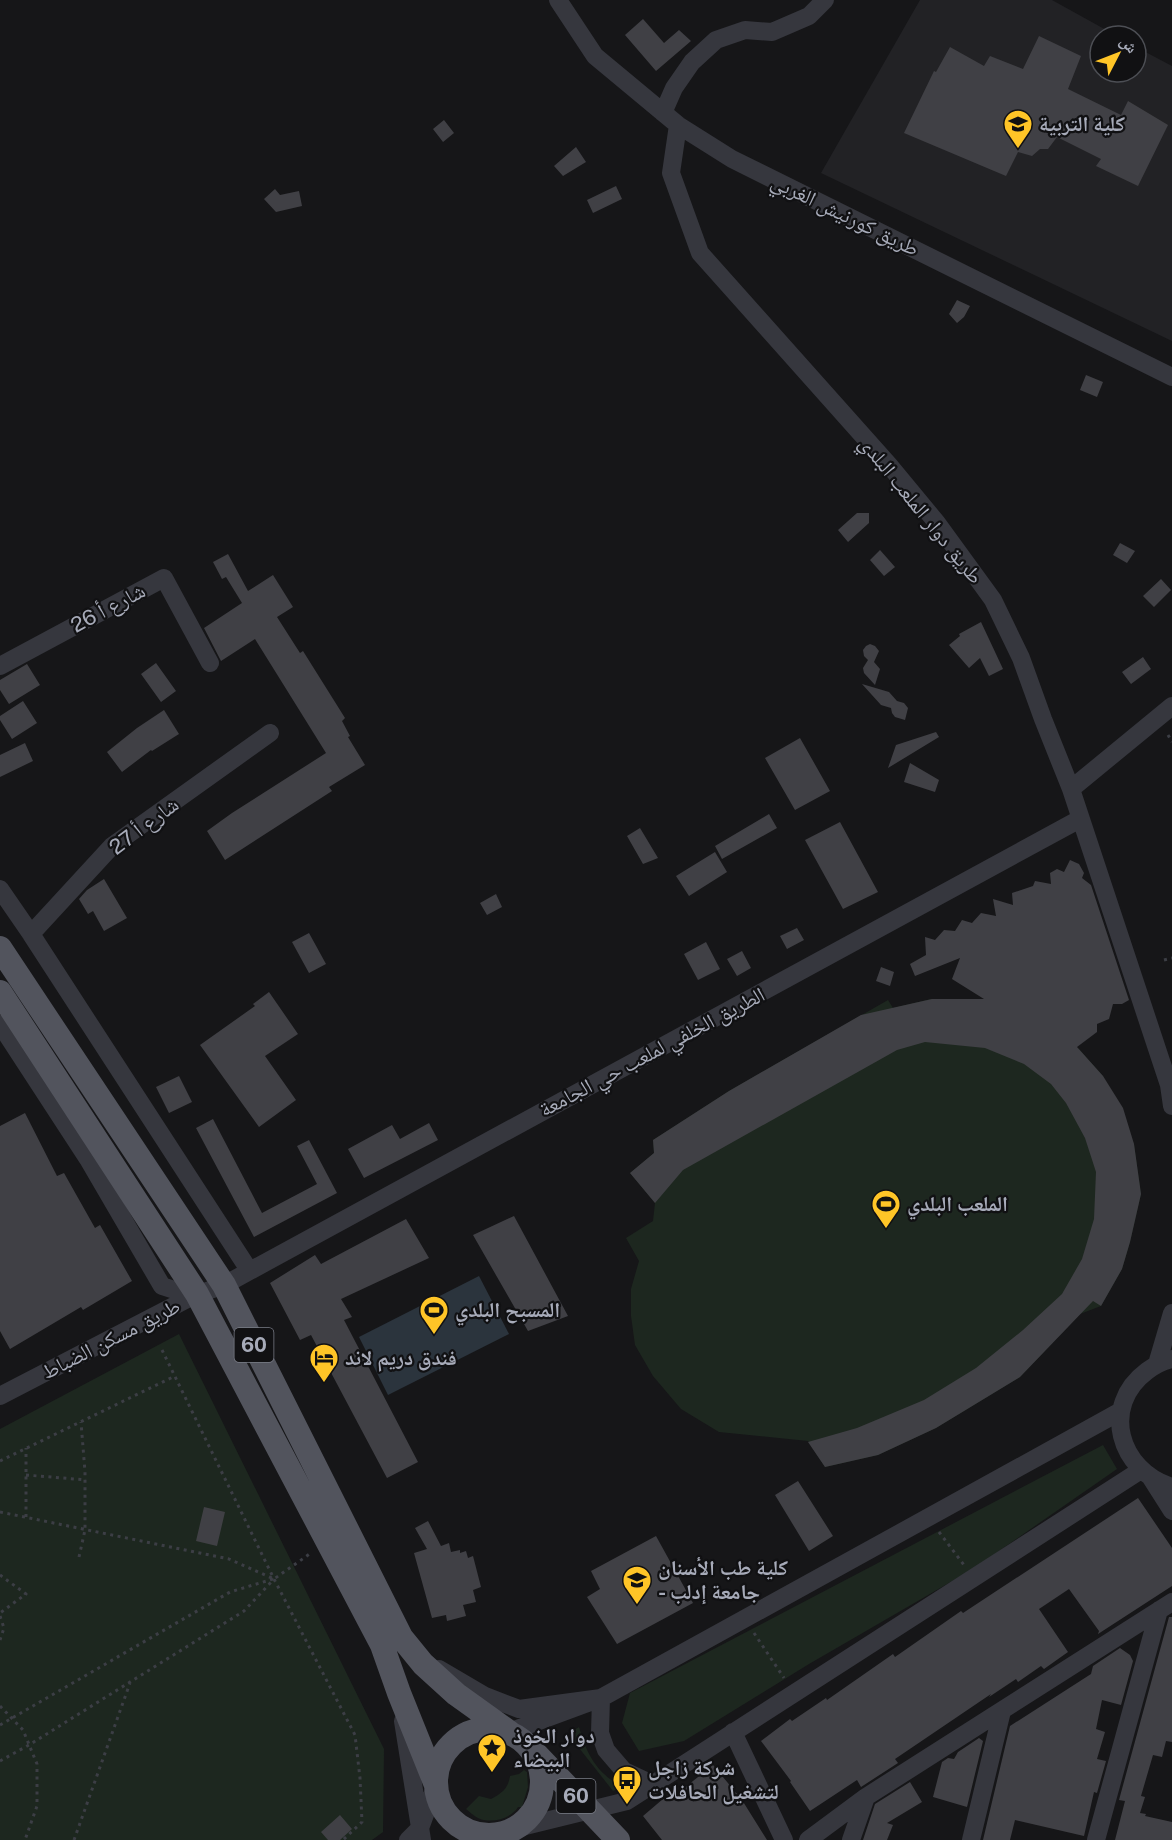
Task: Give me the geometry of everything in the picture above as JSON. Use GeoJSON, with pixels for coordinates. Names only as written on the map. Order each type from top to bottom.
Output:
{"type":"FeatureCollection","features":[{"type":"Feature","properties":{"kind":"main road","name":"60"},"geometry":{"type":"LineString","coordinates":[[0,948],[224,1285],[401,1637],[423,1664],[456,1694],[509,1732]]}},
{"type":"Feature","properties":{"kind":"main road","name":"60"},"geometry":{"type":"LineString","coordinates":[[0,992],[195,1295],[382,1645],[436,1785]]}},
{"type":"Feature","properties":{"kind":"main road"},"geometry":{"type":"LineString","coordinates":[[488,1728],[509,1732],[527,1744],[534,1752],[542,1772],[541,1794],[518,1836],[503,1833],[482,1835],[462,1828],[446,1814],[436,1785],[438,1767],[442,1756],[456,1739],[466,1733],[488,1728]]}},
{"type":"Feature","properties":{"kind":"main road","name":"60"},"geometry":{"type":"LineString","coordinates":[[534,1752],[619,1840]]}},
{"type":"Feature","properties":{"kind":"street","name":"طريق كورنيش الغربي"},"geometry":{"type":"LineString","coordinates":[[558,0],[595,56],[678,125],[732,159],[1172,377]]}},
{"type":"Feature","properties":{"kind":"street"},"geometry":{"type":"LineString","coordinates":[[663,113],[674,88],[692,62],[716,40],[745,30],[772,32],[809,16],[825,0]]}},
{"type":"Feature","properties":{"kind":"street","name":"طريق دوار الملعب البلدي"},"geometry":{"type":"LineString","coordinates":[[678,125],[671,173],[700,253],[889,465],[937,523],[993,600],[1021,658],[1071,789],[1169,1085],[1172,1106]]}},
{"type":"Feature","properties":{"kind":"street","name":"شارع أ 26"},"geometry":{"type":"LineString","coordinates":[[0,666],[164,578],[210,663]]}},
{"type":"Feature","properties":{"kind":"street"},"geometry":{"type":"LineString","coordinates":[[1071,789],[1172,706]]}},
{"type":"Feature","properties":{"kind":"street","name":"شارع أ 27"},"geometry":{"type":"LineString","coordinates":[[31,934],[112,846],[270,733]]}},
{"type":"Feature","properties":{"kind":"street","name":"الطريق الخلفي لملعب حي الجامعة"},"geometry":{"type":"LineString","coordinates":[[224,1285],[1080,819]]}},
{"type":"Feature","properties":{"kind":"street"},"geometry":{"type":"LineString","coordinates":[[0,889],[249,1270]]}},
{"type":"Feature","properties":{"kind":"street"},"geometry":{"type":"LineString","coordinates":[[0,1024],[88,1159],[162,1286],[195,1295]]}},
{"type":"Feature","properties":{"kind":"street","name":"طريق مسكن الضباط"},"geometry":{"type":"LineString","coordinates":[[1,1392],[195,1295],[224,1285]]}},
{"type":"Feature","properties":{"kind":"street"},"geometry":{"type":"LineString","coordinates":[[1165,1361],[1172,1313]]}},
{"type":"Feature","properties":{"kind":"street"},"geometry":{"type":"LineString","coordinates":[[1172,1341],[1165,1361],[1138,1378],[1130,1388],[1121,1411],[1120,1424],[1126,1449],[1132,1460],[1146,1474],[1172,1511]]}},
{"type":"Feature","properties":{"kind":"street"},"geometry":{"type":"LineString","coordinates":[[509,1732],[601,1698],[1121,1411]]}},
{"type":"Feature","properties":{"kind":"street"},"geometry":{"type":"LineString","coordinates":[[1146,1474],[1172,1486]]}},
{"type":"Feature","properties":{"kind":"street"},"geometry":{"type":"LineString","coordinates":[[619,1840],[614,1820],[616,1812],[627,1801],[733,1732],[1146,1474]]}},
{"type":"Feature","properties":{"kind":"street"},"geometry":{"type":"LineString","coordinates":[[808,1840],[866,1797],[1166,1606]]}},
{"type":"Feature","properties":{"kind":"street"},"geometry":{"type":"LineString","coordinates":[[1096,1840],[1166,1606]]}},
{"type":"Feature","properties":{"kind":"street"},"geometry":{"type":"LineString","coordinates":[[416,1655],[485,1696],[519,1709],[601,1698]]}},
{"type":"Feature","properties":{"kind":"street"},"geometry":{"type":"LineString","coordinates":[[399,1693],[416,1836]]}},
{"type":"Feature","properties":{"kind":"street"},"geometry":{"type":"LineString","coordinates":[[601,1698],[600,1733],[606,1749],[624,1771],[654,1785]]}},
{"type":"Feature","properties":{"kind":"street"},"geometry":{"type":"LineString","coordinates":[[971,1840],[1002,1711]]}},
{"type":"Feature","properties":{"kind":"street"},"geometry":{"type":"LineString","coordinates":[[733,1732],[784,1840]]}},
{"type":"Feature","properties":{"kind":"street"},"geometry":{"type":"LineString","coordinates":[[416,1836],[436,1785]]}},
{"type":"Feature","properties":{"kind":"street"},"geometry":{"type":"LineString","coordinates":[[851,1840],[866,1797]]}},
{"type":"Feature","properties":{"kind":"street"},"geometry":{"type":"LineString","coordinates":[[518,1836],[627,1801]]}},
{"type":"Feature","properties":{"kind":"path"},"geometry":{"type":"LineString","coordinates":[[1164,960],[1172,958]]}},
{"type":"Feature","properties":{"kind":"path"},"geometry":{"type":"LineString","coordinates":[[162,1350],[274,1579],[355,1735],[362,1822],[343,1840]]}},
{"type":"Feature","properties":{"kind":"path"},"geometry":{"type":"LineString","coordinates":[[0,1461],[175,1376]]}},
{"type":"Feature","properties":{"kind":"path"},"geometry":{"type":"LineString","coordinates":[[79,1557],[85,1530],[86,1480],[81,1421]]}},
{"type":"Feature","properties":{"kind":"path"},"geometry":{"type":"LineString","coordinates":[[26,1448],[26,1517]]}},
{"type":"Feature","properties":{"kind":"path"},"geometry":{"type":"LineString","coordinates":[[26,1475],[86,1480]]}},
{"type":"Feature","properties":{"kind":"path"},"geometry":{"type":"LineString","coordinates":[[0,1512],[229,1559],[274,1579]]}},
{"type":"Feature","properties":{"kind":"path"},"geometry":{"type":"LineString","coordinates":[[939,1531],[969,1571]]}},
{"type":"Feature","properties":{"kind":"path"},"geometry":{"type":"LineString","coordinates":[[0,1761],[244,1611],[274,1579],[328,1542]]}},
{"type":"Feature","properties":{"kind":"path"},"geometry":{"type":"LineString","coordinates":[[0,1575],[26,1594],[0,1615],[4,1628],[0,1640]]}},
{"type":"Feature","properties":{"kind":"path"},"geometry":{"type":"LineString","coordinates":[[0,1725],[230,1592],[274,1579]]}},
{"type":"Feature","properties":{"kind":"path"},"geometry":{"type":"LineString","coordinates":[[753,1631],[788,1684]]}},
{"type":"Feature","properties":{"kind":"path"},"geometry":{"type":"LineString","coordinates":[[74,1840],[130,1682]]}},
{"type":"Feature","properties":{"kind":"path"},"geometry":{"type":"LineString","coordinates":[[0,1706],[23,1730],[37,1764],[37,1806],[25,1840]]}},
{"type":"Feature","properties":{"kind":"shaded area"},"geometry":{"type":"Polygon","coordinates":[[[920,0],[1052,0],[1095,24],[1088,24],[1088,84],[1148,84],[1148,53],[1172,66],[1172,341],[821,173],[920,0]]]}},
{"type":"Feature","properties":{"kind":"shaded area","name":"الملعب البلدي"},"geometry":{"type":"Polygon","coordinates":[[[931,999],[973,999],[1053,1030],[1079,1049],[1103,1076],[1134,1144],[1141,1194],[1122,1269],[1101,1306],[1080,1314],[1020,1377],[936,1428],[878,1455],[825,1467],[808,1441],[719,1432],[681,1409],[653,1376],[635,1345],[631,1316],[631,1289],[639,1261],[626,1238],[653,1221],[655,1203],[630,1173],[654,1153],[653,1140],[729,1091],[888,1000],[893,1008],[931,999]]]}},
{"type":"Feature","properties":{"kind":"shaded area","name":"المسبح البلدي"},"geometry":{"type":"Polygon","coordinates":[[[479,1276],[509,1334],[388,1395],[359,1337],[479,1276]]]}},
{"type":"Feature","properties":{"kind":"shaded area"},"geometry":{"type":"Polygon","coordinates":[[[179,1334],[384,1749],[383,1832],[372,1840],[0,1840],[0,1429],[179,1334]]]}},
{"type":"Feature","properties":{"kind":"shaded area"},"geometry":{"type":"Polygon","coordinates":[[[1103,1445],[1117,1469],[973,1569],[809,1664],[684,1741],[639,1751],[622,1723],[630,1693],[1103,1445]]]}},
{"type":"Feature","properties":{"kind":"shaded area"},"geometry":{"type":"Polygon","coordinates":[[[579,1727],[585,1746],[599,1769],[622,1787],[613,1791],[568,1734],[579,1727]]]}},
{"type":"Feature","properties":{"kind":"shaded area"},"geometry":{"type":"Polygon","coordinates":[[[524,1770],[527,1772],[528,1787],[522,1807],[518,1807],[510,1815],[494,1820],[483,1820],[466,1809],[479,1796],[491,1799],[498,1795],[506,1787],[510,1776],[524,1770]]]}},
{"type":"Feature","properties":{"kind":"building"},"geometry":{"type":"Polygon","coordinates":[[[643,19],[664,43],[679,30],[691,41],[656,71],[625,35],[643,19]]]}},
{"type":"Feature","properties":{"kind":"building"},"geometry":{"type":"Polygon","coordinates":[[[1039,36],[1081,56],[1068,89],[1121,115],[1128,101],[1168,125],[1138,186],[1096,166],[1101,159],[1057,137],[1048,149],[1040,149],[1032,156],[1018,152],[1006,176],[904,133],[934,71],[936,72],[950,47],[984,66],[990,56],[1023,69],[1039,36]]]}},
{"type":"Feature","properties":{"kind":"building"},"geometry":{"type":"Polygon","coordinates":[[[444,120],[454,133],[443,142],[433,129],[444,120]]]}},
{"type":"Feature","properties":{"kind":"building"},"geometry":{"type":"Polygon","coordinates":[[[576,147],[586,162],[563,176],[554,166],[576,147]]]}},
{"type":"Feature","properties":{"kind":"building"},"geometry":{"type":"Polygon","coordinates":[[[616,186],[622,199],[593,213],[587,200],[616,186]]]}},
{"type":"Feature","properties":{"kind":"building"},"geometry":{"type":"Polygon","coordinates":[[[275,189],[280,195],[299,191],[302,206],[276,212],[264,199],[275,189]]]}},
{"type":"Feature","properties":{"kind":"building"},"geometry":{"type":"Polygon","coordinates":[[[957,300],[970,306],[964,317],[957,323],[949,314],[957,300]]]}},
{"type":"Feature","properties":{"kind":"building"},"geometry":{"type":"Polygon","coordinates":[[[1086,375],[1103,382],[1097,397],[1080,390],[1086,375]]]}},
{"type":"Feature","properties":{"kind":"building"},"geometry":{"type":"Polygon","coordinates":[[[857,513],[869,513],[869,523],[848,542],[838,530],[857,513]]]}},
{"type":"Feature","properties":{"kind":"building"},"geometry":{"type":"Polygon","coordinates":[[[1120,543],[1135,551],[1127,563],[1113,555],[1120,543]]]}},
{"type":"Feature","properties":{"kind":"building"},"geometry":{"type":"Polygon","coordinates":[[[880,550],[895,567],[884,576],[870,560],[880,550]]]}},
{"type":"Feature","properties":{"kind":"building"},"geometry":{"type":"Polygon","coordinates":[[[228,554],[248,591],[273,575],[293,607],[277,617],[300,653],[303,651],[345,718],[342,721],[350,736],[348,737],[365,765],[329,787],[332,791],[225,860],[207,831],[326,753],[255,639],[221,661],[204,628],[242,603],[226,577],[222,579],[213,562],[228,554]]]}},
{"type":"Feature","properties":{"kind":"building"},"geometry":{"type":"Polygon","coordinates":[[[1161,579],[1171,590],[1154,607],[1143,596],[1161,579]]]}},
{"type":"Feature","properties":{"kind":"building"},"geometry":{"type":"Polygon","coordinates":[[[981,622],[1003,669],[989,676],[980,658],[969,668],[949,645],[960,636],[959,634],[981,622]]]}},
{"type":"Feature","properties":{"kind":"building"},"geometry":{"type":"Polygon","coordinates":[[[870,644],[879,651],[874,662],[880,669],[875,685],[864,673],[863,668],[868,660],[863,650],[870,644]]]}},
{"type":"Feature","properties":{"kind":"building"},"geometry":{"type":"Polygon","coordinates":[[[1143,657],[1151,669],[1131,684],[1122,672],[1143,657]]]}},
{"type":"Feature","properties":{"kind":"building"},"geometry":{"type":"Polygon","coordinates":[[[156,663],[176,691],[161,702],[141,674],[156,663]]]}},
{"type":"Feature","properties":{"kind":"building"},"geometry":{"type":"Polygon","coordinates":[[[27,664],[40,685],[9,704],[0,690],[0,680],[27,664]]]}},
{"type":"Feature","properties":{"kind":"building"},"geometry":{"type":"Polygon","coordinates":[[[862,684],[889,692],[897,701],[904,703],[908,708],[905,720],[895,717],[891,708],[881,705],[862,684]]]}},
{"type":"Feature","properties":{"kind":"building"},"geometry":{"type":"Polygon","coordinates":[[[23,701],[37,723],[12,739],[0,720],[0,716],[23,701]]]}},
{"type":"Feature","properties":{"kind":"building"},"geometry":{"type":"Polygon","coordinates":[[[164,710],[179,734],[151,750],[122,772],[107,752],[164,710]]]}},
{"type":"Feature","properties":{"kind":"building"},"geometry":{"type":"Polygon","coordinates":[[[936,732],[939,737],[888,768],[896,745],[936,732]]]}},
{"type":"Feature","properties":{"kind":"building"},"geometry":{"type":"Polygon","coordinates":[[[800,738],[830,791],[795,810],[765,758],[800,738]]]}},
{"type":"Feature","properties":{"kind":"building"},"geometry":{"type":"Polygon","coordinates":[[[25,743],[33,761],[0,777],[0,755],[25,743]]]}},
{"type":"Feature","properties":{"kind":"building"},"geometry":{"type":"Polygon","coordinates":[[[910,763],[939,780],[935,792],[904,782],[910,763]]]}},
{"type":"Feature","properties":{"kind":"building"},"geometry":{"type":"Polygon","coordinates":[[[769,814],[777,828],[722,859],[715,846],[769,814]]]}},
{"type":"Feature","properties":{"kind":"building"},"geometry":{"type":"Polygon","coordinates":[[[840,822],[878,892],[843,909],[805,840],[840,822]]]}},
{"type":"Feature","properties":{"kind":"building"},"geometry":{"type":"Polygon","coordinates":[[[640,828],[658,858],[643,864],[627,836],[640,828]]]}},
{"type":"Feature","properties":{"kind":"building"},"geometry":{"type":"Polygon","coordinates":[[[715,852],[727,872],[689,896],[676,876],[715,852]]]}},
{"type":"Feature","properties":{"kind":"building"},"geometry":{"type":"Polygon","coordinates":[[[1070,860],[1079,864],[1084,873],[1082,878],[1091,885],[1129,1000],[1122,1004],[1113,1004],[1109,1019],[1097,1024],[1097,1032],[1077,1047],[1103,1076],[1123,1108],[1134,1144],[1141,1194],[1122,1269],[1101,1306],[1093,1301],[1020,1377],[936,1428],[878,1455],[825,1467],[808,1442],[857,1428],[924,1400],[976,1368],[1023,1330],[1062,1294],[1082,1259],[1094,1219],[1096,1172],[1085,1138],[1066,1103],[1051,1084],[1024,1064],[985,1048],[925,1042],[897,1050],[683,1170],[655,1203],[630,1173],[654,1153],[653,1140],[729,1091],[861,1015],[932,999],[984,999],[952,979],[960,958],[915,976],[910,964],[926,955],[925,937],[935,940],[944,930],[955,931],[962,920],[972,923],[981,913],[996,916],[993,899],[1013,905],[1012,893],[1033,886],[1035,881],[1051,884],[1050,873],[1057,869],[1064,872],[1070,860]]]}},
{"type":"Feature","properties":{"kind":"building"},"geometry":{"type":"Polygon","coordinates":[[[104,879],[127,918],[104,931],[93,911],[88,914],[79,899],[87,890],[104,879]]]}},
{"type":"Feature","properties":{"kind":"building"},"geometry":{"type":"Polygon","coordinates":[[[496,894],[502,907],[487,915],[480,903],[496,894]]]}},
{"type":"Feature","properties":{"kind":"building"},"geometry":{"type":"Polygon","coordinates":[[[797,928],[804,940],[787,949],[780,936],[797,928]]]}},
{"type":"Feature","properties":{"kind":"building"},"geometry":{"type":"Polygon","coordinates":[[[309,933],[326,964],[309,973],[292,942],[309,933]]]}},
{"type":"Feature","properties":{"kind":"building"},"geometry":{"type":"Polygon","coordinates":[[[706,942],[720,969],[698,980],[684,954],[706,942]]]}},
{"type":"Feature","properties":{"kind":"building"},"geometry":{"type":"Polygon","coordinates":[[[742,951],[751,968],[737,976],[727,959],[742,951]]]}},
{"type":"Feature","properties":{"kind":"building"},"geometry":{"type":"Polygon","coordinates":[[[881,967],[894,972],[890,986],[876,981],[881,967]]]}},
{"type":"Feature","properties":{"kind":"building"},"geometry":{"type":"Polygon","coordinates":[[[269,992],[298,1034],[265,1056],[296,1100],[259,1127],[200,1045],[255,1006],[253,1004],[269,992]]]}},
{"type":"Feature","properties":{"kind":"building"},"geometry":{"type":"Polygon","coordinates":[[[179,1076],[192,1102],[169,1113],[156,1087],[179,1076]]]}},
{"type":"Feature","properties":{"kind":"building"},"geometry":{"type":"Polygon","coordinates":[[[25,1113],[57,1176],[64,1173],[95,1228],[100,1225],[132,1281],[83,1310],[81,1307],[10,1349],[0,1331],[0,1126],[25,1113]]]}},
{"type":"Feature","properties":{"kind":"building"},"geometry":{"type":"Polygon","coordinates":[[[213,1119],[262,1213],[317,1184],[297,1146],[309,1140],[337,1193],[254,1237],[196,1128],[213,1119]]]}},
{"type":"Feature","properties":{"kind":"building"},"geometry":{"type":"Polygon","coordinates":[[[429,1123],[438,1140],[364,1178],[348,1149],[392,1125],[400,1139],[429,1123]]]}},
{"type":"Feature","properties":{"kind":"building"},"geometry":{"type":"Polygon","coordinates":[[[514,1216],[568,1316],[528,1331],[473,1235],[514,1216]]]}},
{"type":"Feature","properties":{"kind":"building"},"geometry":{"type":"Polygon","coordinates":[[[406,1219],[429,1258],[341,1299],[352,1317],[344,1320],[418,1462],[387,1478],[311,1335],[300,1340],[270,1283],[315,1255],[321,1264],[406,1219]]]}},
{"type":"Feature","properties":{"kind":"building"},"geometry":{"type":"Polygon","coordinates":[[[798,1481],[833,1536],[809,1551],[775,1495],[798,1481]]]}},
{"type":"Feature","properties":{"kind":"building"},"geometry":{"type":"Polygon","coordinates":[[[1138,1498],[1172,1548],[1172,1586],[1098,1634],[1099,1631],[1069,1589],[1039,1609],[1068,1652],[1044,1669],[1041,1666],[1018,1682],[1016,1679],[989,1697],[991,1694],[895,1759],[898,1763],[861,1787],[857,1780],[810,1811],[761,1741],[790,1719],[792,1721],[826,1698],[827,1700],[893,1654],[895,1657],[961,1611],[963,1613],[1138,1498]]]}},
{"type":"Feature","properties":{"kind":"building"},"geometry":{"type":"Polygon","coordinates":[[[204,1507],[225,1512],[217,1546],[196,1541],[204,1507]]]}},
{"type":"Feature","properties":{"kind":"building"},"geometry":{"type":"Polygon","coordinates":[[[428,1521],[441,1546],[449,1543],[451,1552],[466,1551],[468,1558],[473,1556],[481,1587],[473,1590],[476,1602],[463,1605],[466,1616],[447,1621],[446,1615],[432,1618],[414,1553],[427,1549],[415,1528],[428,1521]]]}},
{"type":"Feature","properties":{"kind":"building"},"geometry":{"type":"Polygon","coordinates":[[[656,1536],[693,1603],[617,1644],[587,1597],[600,1589],[591,1571],[656,1536]]]}},
{"type":"Feature","properties":{"kind":"building"},"geometry":{"type":"Polygon","coordinates":[[[1169,1617],[1172,1617],[1172,1742],[1166,1741],[1162,1757],[1153,1755],[1141,1796],[1145,1797],[1140,1813],[1172,1822],[1172,1840],[1115,1840],[1125,1801],[1119,1800],[1169,1617]]]}},
{"type":"Feature","properties":{"kind":"building"},"geometry":{"type":"Polygon","coordinates":[[[1120,1648],[1130,1655],[1133,1661],[1121,1705],[1102,1700],[1096,1729],[1105,1732],[1097,1759],[1106,1761],[1097,1793],[1094,1792],[1084,1836],[1015,1820],[1010,1840],[983,1840],[1010,1726],[1091,1674],[1093,1666],[1120,1648]]]}},
{"type":"Feature","properties":{"kind":"building"},"geometry":{"type":"Polygon","coordinates":[[[979,1738],[983,1741],[967,1807],[933,1797],[942,1762],[948,1758],[954,1759],[958,1752],[979,1738]]]}},
{"type":"Feature","properties":{"kind":"building"},"geometry":{"type":"Polygon","coordinates":[[[713,1765],[742,1800],[767,1840],[662,1840],[643,1816],[670,1793],[673,1797],[713,1765]]]}},
{"type":"Feature","properties":{"kind":"building"},"geometry":{"type":"Polygon","coordinates":[[[910,1782],[922,1802],[887,1823],[893,1825],[887,1840],[863,1840],[875,1804],[910,1782]]]}},
{"type":"Feature","properties":{"kind":"building"},"geometry":{"type":"Polygon","coordinates":[[[340,1815],[352,1829],[340,1840],[328,1840],[321,1832],[340,1815]]]}},
{"type":"Feature","properties":{"kind":"place","name":"كلية التربية"},"geometry":{"type":"Point","coordinates":[1018,150]}},
{"type":"Feature","properties":{"kind":"place","name":"الملعب البلدي"},"geometry":{"type":"Point","coordinates":[886,1230]}},
{"type":"Feature","properties":{"kind":"place","name":"المسبح البلدي"},"geometry":{"type":"Point","coordinates":[434,1336]}},
{"type":"Feature","properties":{"kind":"place","name":"فندق دريم لاند"},"geometry":{"type":"Point","coordinates":[324,1384]}},
{"type":"Feature","properties":{"kind":"place","name":"كلية طب الأسنان - جامعة إدلب"},"geometry":{"type":"Point","coordinates":[637,1606]}},
{"type":"Feature","properties":{"kind":"place","name":"دوار الخوذ البيضاء"},"geometry":{"type":"Point","coordinates":[492,1774]}},
{"type":"Feature","properties":{"kind":"place","name":"شركة زاجل لتشغيل الحافلات"},"geometry":{"type":"Point","coordinates":[627,1806]}}]}
